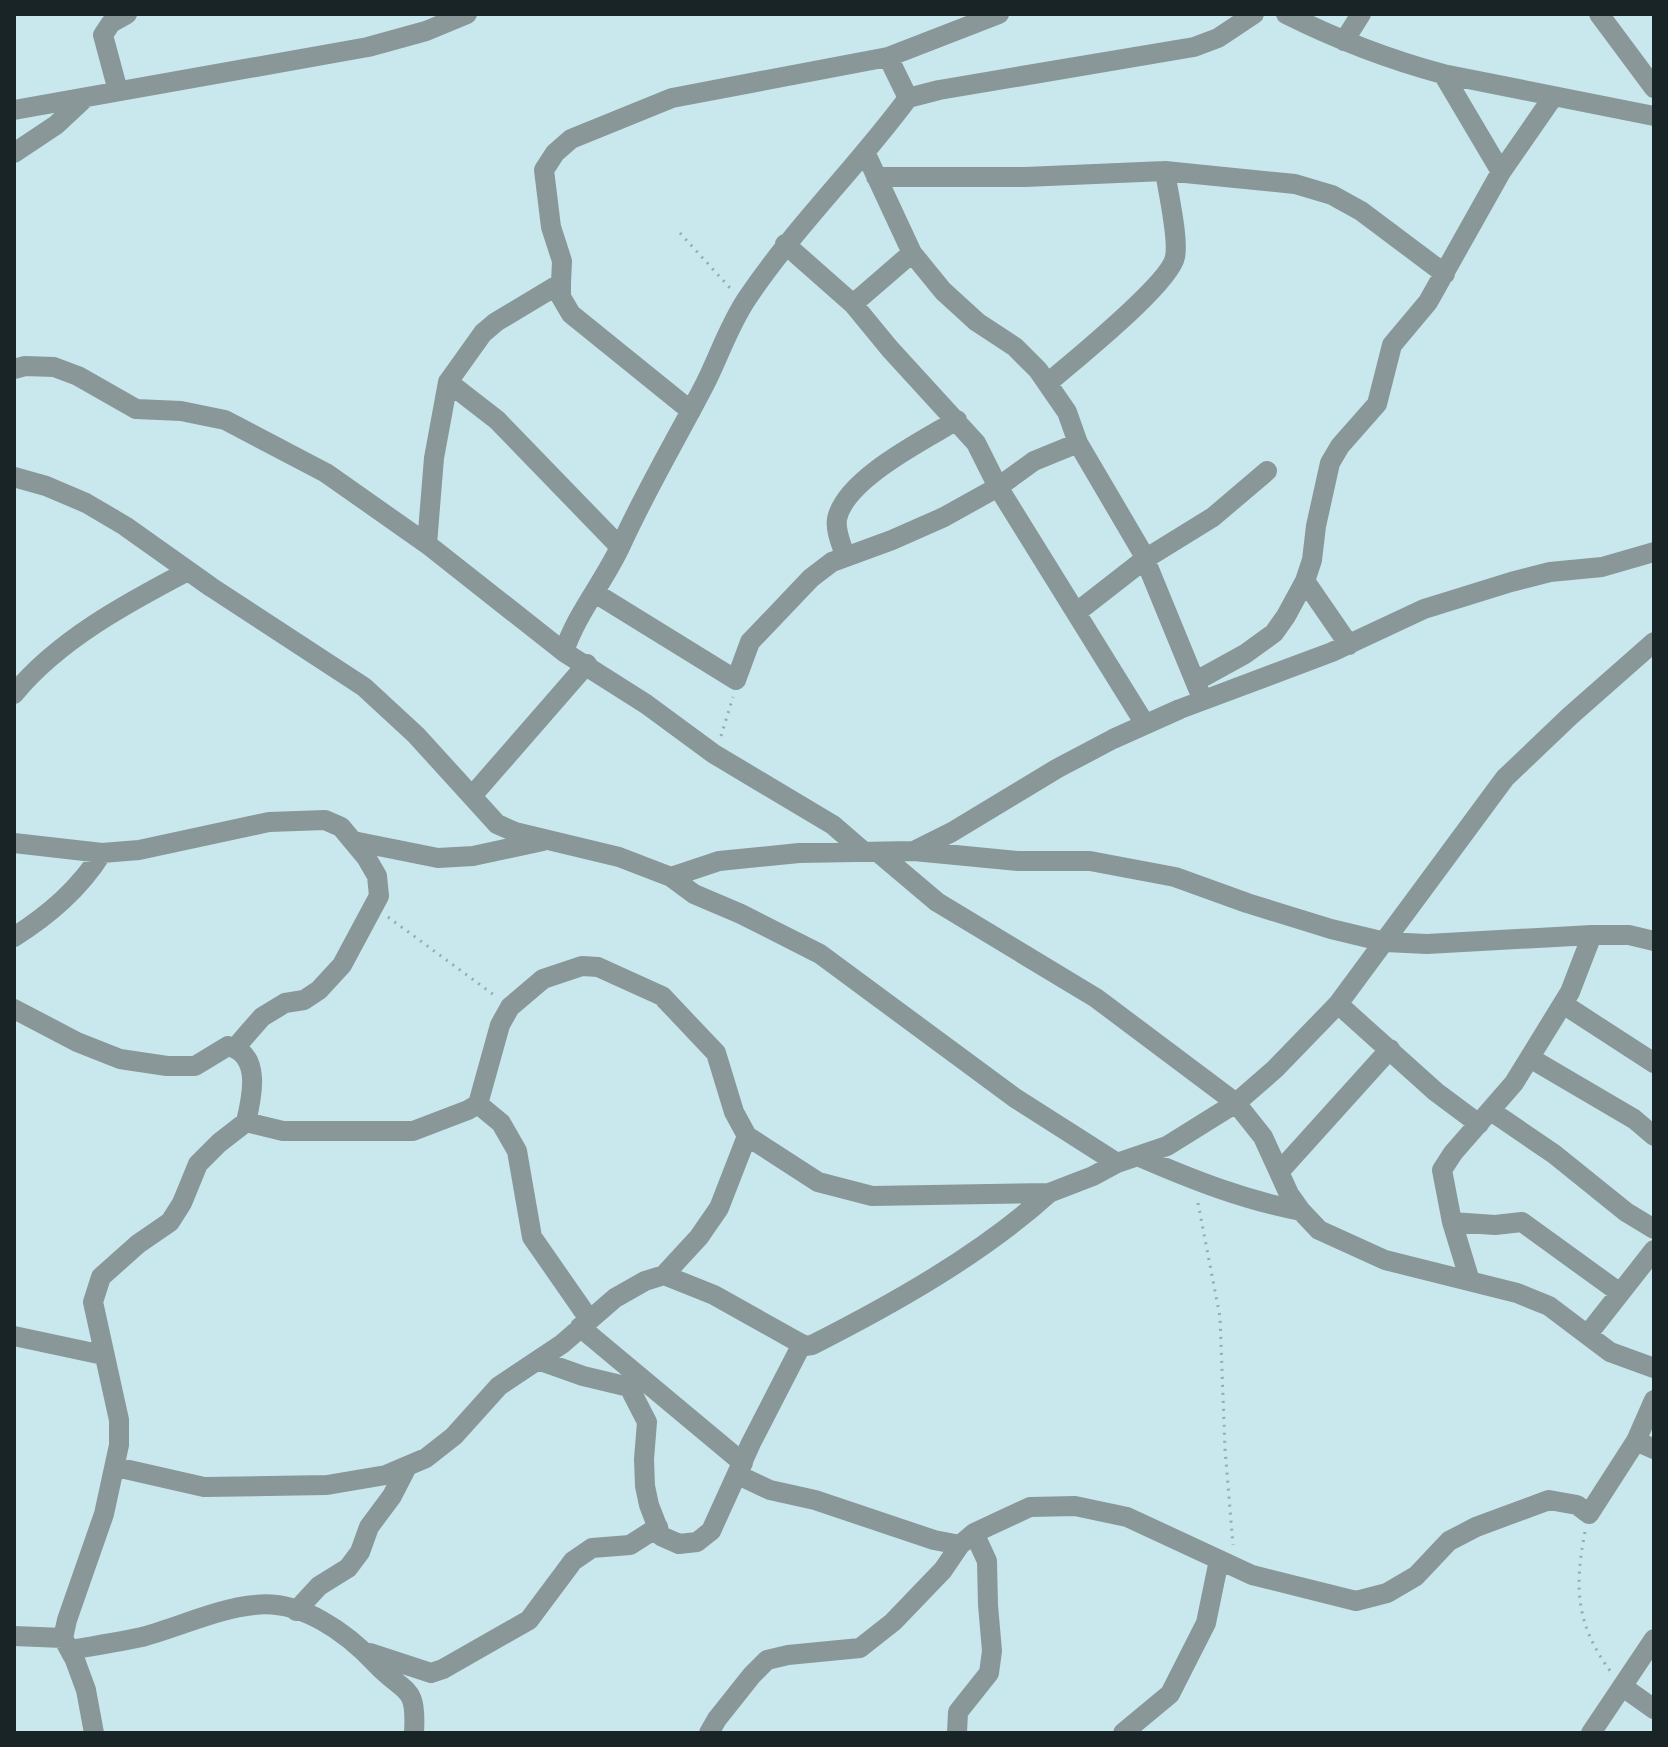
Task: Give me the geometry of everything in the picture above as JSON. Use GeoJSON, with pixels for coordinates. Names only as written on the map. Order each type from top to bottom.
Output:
{"type":"FeatureCollection","features":[{"type":"Feature","properties":{"kind":"street"},"geometry":{"type":"LineString","coordinates":[[118,91],[103,35],[111,23],[127,14]]}},
{"type":"Feature","properties":{"kind":"street"},"geometry":{"type":"LineString","coordinates":[[14,110],[368,47],[426,31],[467,14]]}},
{"type":"Feature","properties":{"kind":"street"},"geometry":{"type":"LineString","coordinates":[[691,411],[571,314],[561,297],[562,261],[551,227],[544,170],[555,153],[571,139],[672,98],[888,57],[999,14]]}},
{"type":"Feature","properties":{"kind":"street"},"geometry":{"type":"LineString","coordinates":[[564,652],[577,620],[620,547],[745,301],[785,244],[908,98],[939,90],[1194,47],[1218,38],[1254,14]]}},
{"type":"Feature","properties":{"kind":"street"},"geometry":{"type":"LineString","coordinates":[[1286,14],[1390,60],[1443,74],[1654,116]]}},
{"type":"Feature","properties":{"kind":"street"},"geometry":{"type":"LineString","coordinates":[[1344,41],[1361,14]]}},
{"type":"Feature","properties":{"kind":"street"},"geometry":{"type":"LineString","coordinates":[[1599,14],[1654,88]]}},
{"type":"Feature","properties":{"kind":"street"},"geometry":{"type":"LineString","coordinates":[[888,57],[908,98]]}},
{"type":"Feature","properties":{"kind":"street"},"geometry":{"type":"LineString","coordinates":[[1443,74],[1501,172]]}},
{"type":"Feature","properties":{"kind":"street"},"geometry":{"type":"LineString","coordinates":[[1196,681],[1245,654],[1274,633],[1305,581],[1312,560],[1330,463],[1340,446],[1377,404],[1392,345],[1428,302],[1501,172],[1553,97]]}},
{"type":"Feature","properties":{"kind":"street"},"geometry":{"type":"LineString","coordinates":[[14,153],[56,125],[85,98]]}},
{"type":"Feature","properties":{"kind":"street"},"geometry":{"type":"LineString","coordinates":[[865,152],[912,253],[943,291],[977,322],[1015,347],[1048,383],[1067,412],[1078,443],[1145,559],[1203,702]]}},
{"type":"Feature","properties":{"kind":"street"},"geometry":{"type":"LineString","coordinates":[[876,177],[1025,177],[1165,171],[1295,184],[1332,195],[1361,211],[1445,274]]}},
{"type":"Feature","properties":{"kind":"street"},"geometry":{"type":"LineString","coordinates":[[1048,383],[1128,314],[1164,277],[1174,262],[1175,246],[1165,171]]}},
{"type":"Feature","properties":{"kind":"street"},"geometry":{"type":"LineString","coordinates":[[785,244],[853,304],[976,443],[998,487],[1145,724]]}},
{"type":"Feature","properties":{"kind":"street"},"geometry":{"type":"LineString","coordinates":[[853,304],[912,253]]}},
{"type":"Feature","properties":{"kind":"street"},"geometry":{"type":"LineString","coordinates":[[427,544],[434,458],[448,382],[483,333],[561,283]]}},
{"type":"Feature","properties":{"kind":"street"},"geometry":{"type":"LineString","coordinates":[[14,369],[25,366],[54,367],[78,376],[136,409],[181,411],[225,420],[326,473],[427,544],[564,652],[587,664],[714,754],[833,825],[937,902],[1096,998],[1236,1103],[1263,1137],[1301,1211],[1319,1230],[1385,1260],[1517,1293],[1549,1306],[1610,1352],[1654,1368]]}},
{"type":"Feature","properties":{"kind":"street"},"geometry":{"type":"LineString","coordinates":[[448,382],[497,420],[620,547]]}},
{"type":"Feature","properties":{"kind":"street"},"geometry":{"type":"LineString","coordinates":[[845,556],[836,524],[842,506],[852,492],[878,470],[957,420]]}},
{"type":"Feature","properties":{"kind":"street"},"geometry":{"type":"LineString","coordinates":[[595,593],[736,680],[750,642],[811,578],[832,562],[931,523],[998,487],[1034,461],[1078,443]]}},
{"type":"Feature","properties":{"kind":"street"},"geometry":{"type":"LineString","coordinates":[[1077,612],[1145,559],[1213,517],[1267,471]]}},
{"type":"Feature","properties":{"kind":"street"},"geometry":{"type":"LineString","coordinates":[[14,477],[46,486],[86,503],[125,526],[364,687],[416,735],[497,824],[604,853],[671,877],[694,894],[820,954],[1015,1098],[1117,1163]]}},
{"type":"Feature","properties":{"kind":"street"},"geometry":{"type":"LineString","coordinates":[[914,851],[952,832],[1058,768],[1145,724],[1349,645],[1424,609],[1550,572],[1602,567],[1654,552]]}},
{"type":"Feature","properties":{"kind":"street"},"geometry":{"type":"LineString","coordinates":[[14,694],[30,674],[84,633],[138,597],[188,571]]}},
{"type":"Feature","properties":{"kind":"street"},"geometry":{"type":"LineString","coordinates":[[1305,581],[1349,645]]}},
{"type":"Feature","properties":{"kind":"street"},"geometry":{"type":"LineString","coordinates":[[246,1122],[283,1131],[413,1131],[468,1110],[478,1104],[500,1025],[510,1007],[543,979],[582,966],[598,967],[662,996],[716,1053],[734,1112],[747,1136],[818,1182],[872,1196],[1049,1193],[1117,1163],[1167,1146],[1236,1103],[1275,1069],[1338,1004],[1505,778],[1654,642]]}},
{"type":"Feature","properties":{"kind":"street"},"geometry":{"type":"LineString","coordinates":[[472,796],[587,664]]}},
{"type":"Feature","properties":{"kind":"street"},"geometry":{"type":"LineString","coordinates":[[14,843],[102,853],[139,850],[269,822],[325,820],[341,827],[377,876],[379,896],[342,965],[319,990],[304,1000],[285,1003],[262,1017],[239,1048]]}},
{"type":"Feature","properties":{"kind":"street"},"geometry":{"type":"LineString","coordinates":[[353,841],[438,858],[473,856],[547,840]]}},
{"type":"Feature","properties":{"kind":"street"},"geometry":{"type":"LineString","coordinates":[[671,877],[719,861],[799,853],[914,851],[1018,861],[1090,861],[1175,877],[1261,908],[1385,942],[1427,944],[1592,935],[1629,935],[1654,941]]}},
{"type":"Feature","properties":{"kind":"street"},"geometry":{"type":"LineString","coordinates":[[14,937],[57,908],[87,877],[102,853]]}},
{"type":"Feature","properties":{"kind":"street"},"geometry":{"type":"LineString","coordinates":[[1470,1281],[1452,1222],[1442,1170],[1514,1083],[1530,1058],[1563,1004],[1592,935]]}},
{"type":"Feature","properties":{"kind":"street"},"geometry":{"type":"LineString","coordinates":[[1338,1004],[1436,1092],[1554,1154],[1626,1212],[1654,1229]]}},
{"type":"Feature","properties":{"kind":"street"},"geometry":{"type":"LineString","coordinates":[[1563,1004],[1654,1063]]}},
{"type":"Feature","properties":{"kind":"street"},"geometry":{"type":"LineString","coordinates":[[14,1009],[77,1042],[120,1059],[167,1066],[195,1066],[228,1046],[239,1048],[249,1059],[251,1077],[252,1097],[246,1122],[198,1164],[182,1203],[170,1222],[138,1244],[101,1277],[93,1302],[119,1420],[116,1467],[104,1514],[67,1620],[66,1644],[86,1690],[94,1733]]}},
{"type":"Feature","properties":{"kind":"street"},"geometry":{"type":"LineString","coordinates":[[1279,1172],[1390,1049]]}},
{"type":"Feature","properties":{"kind":"street"},"geometry":{"type":"LineString","coordinates":[[1530,1058],[1634,1119],[1654,1136]]}},
{"type":"Feature","properties":{"kind":"street"},"geometry":{"type":"LineString","coordinates":[[478,1104],[501,1123],[517,1151],[532,1237],[584,1323],[741,1469],[770,1490],[815,1500],[934,1540],[967,1539],[1030,1507],[1075,1506],[1127,1517],[1252,1575],[1356,1601],[1387,1593],[1416,1576],[1449,1541],[1476,1527],[1549,1500],[1577,1505],[1589,1514],[1645,1445],[1654,1400]]}},
{"type":"Feature","properties":{"kind":"street"},"geometry":{"type":"LineString","coordinates":[[116,1467],[204,1487],[265,1488],[327,1485],[386,1475],[426,1458],[454,1436],[499,1386],[562,1344],[615,1298],[645,1281],[664,1275],[699,1237],[719,1208],[747,1136]]}},
{"type":"Feature","properties":{"kind":"street"},"geometry":{"type":"LineString","coordinates":[[1140,1157],[1258,1203],[1301,1211]]}},
{"type":"Feature","properties":{"kind":"street"},"geometry":{"type":"LineString","coordinates":[[664,1275],[714,1295],[802,1344],[812,1345],[919,1285],[1022,1218],[1049,1193]]}},
{"type":"Feature","properties":{"kind":"street"},"geometry":{"type":"LineString","coordinates":[[1452,1222],[1495,1225],[1522,1222],[1620,1293]]}},
{"type":"Feature","properties":{"kind":"street"},"geometry":{"type":"LineString","coordinates":[[1588,1334],[1654,1250]]}},
{"type":"Feature","properties":{"kind":"street"},"geometry":{"type":"LineString","coordinates":[[14,1336],[103,1355]]}},
{"type":"Feature","properties":{"kind":"street"},"geometry":{"type":"LineString","coordinates":[[538,1360],[583,1376],[629,1387],[647,1422],[644,1459],[649,1505],[661,1536],[679,1544],[697,1542],[711,1531],[802,1344]]}},
{"type":"Feature","properties":{"kind":"street"},"geometry":{"type":"LineString","coordinates":[[296,1611],[319,1586],[348,1568],[360,1552],[369,1527],[392,1496],[407,1467]]}},
{"type":"Feature","properties":{"kind":"street"},"geometry":{"type":"LineString","coordinates":[[14,1636],[66,1644],[142,1637],[255,1604],[284,1607],[316,1617],[366,1651],[431,1673],[529,1620],[573,1561],[592,1548],[630,1545],[658,1527]]}},
{"type":"Feature","properties":{"kind":"street"},"geometry":{"type":"LineString","coordinates":[[709,1733],[717,1719],[767,1660],[860,1648],[893,1622],[943,1570],[967,1539]]}},
{"type":"Feature","properties":{"kind":"street"},"geometry":{"type":"LineString","coordinates":[[957,1733],[960,1706],[989,1673],[992,1651],[987,1561],[967,1539]]}},
{"type":"Feature","properties":{"kind":"street"},"geometry":{"type":"LineString","coordinates":[[1123,1733],[1170,1694],[1206,1623],[1227,1564]]}},
{"type":"Feature","properties":{"kind":"street"},"geometry":{"type":"LineString","coordinates":[[1591,1733],[1654,1639]]}},
{"type":"Feature","properties":{"kind":"street"},"geometry":{"type":"LineString","coordinates":[[366,1651],[377,1666],[405,1687],[414,1698],[414,1733]]}},
{"type":"Feature","properties":{"kind":"street"},"geometry":{"type":"LineString","coordinates":[[1623,1687],[1654,1709]]}},
{"type":"Feature","properties":{"kind":"path"},"geometry":{"type":"LineString","coordinates":[[680,233],[707,265],[745,301]]}},
{"type":"Feature","properties":{"kind":"path"},"geometry":{"type":"LineString","coordinates":[[714,754],[736,680]]}},
{"type":"Feature","properties":{"kind":"path"},"geometry":{"type":"LineString","coordinates":[[373,906],[510,1007]]}},
{"type":"Feature","properties":{"kind":"path"},"geometry":{"type":"LineString","coordinates":[[1194,1180],[1220,1317],[1227,1564]]}},
{"type":"Feature","properties":{"kind":"path"},"geometry":{"type":"LineString","coordinates":[[1589,1514],[1579,1565],[1581,1612],[1593,1648],[1623,1687]]}}]}
